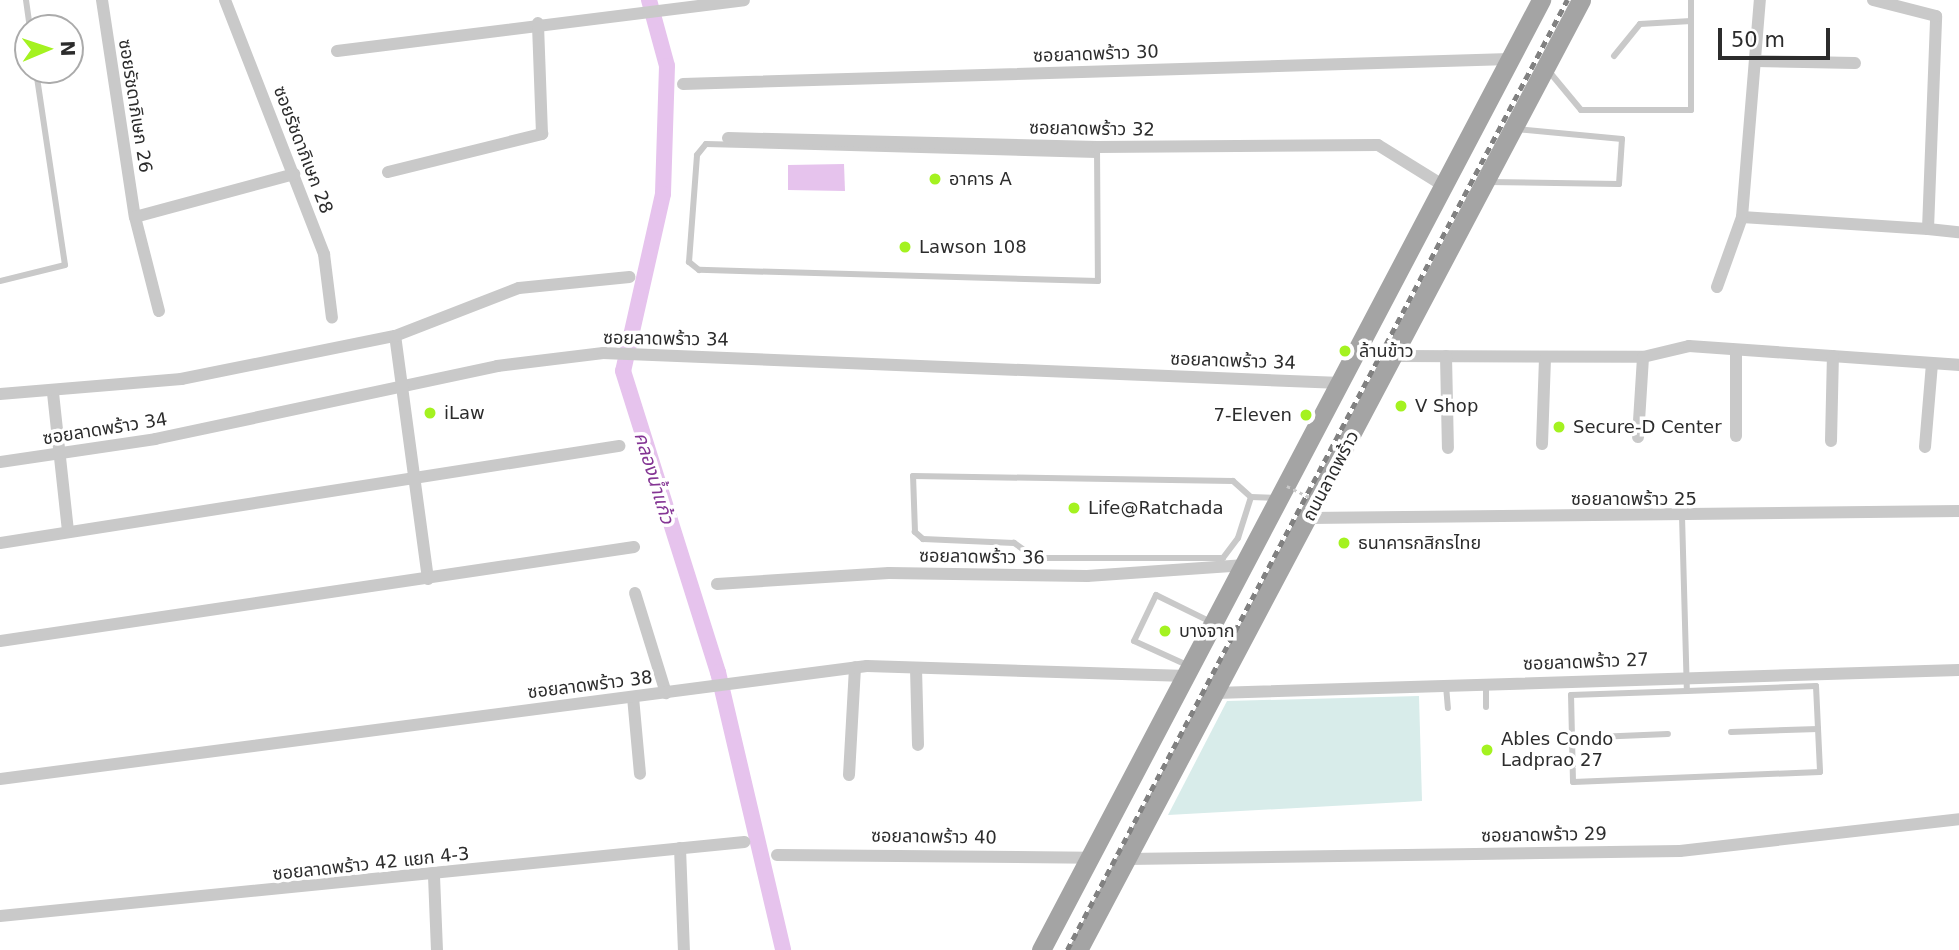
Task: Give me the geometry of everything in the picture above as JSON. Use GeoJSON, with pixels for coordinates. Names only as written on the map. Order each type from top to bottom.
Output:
{"type":"FeatureCollection","features":[{"type":"Feature","properties":{"kind":"main road","name":"ถนนลาดพร้าว"},"geometry":{"type":"LineString","coordinates":[[1041,950],[1190,672],[1541,0]]}},
{"type":"Feature","properties":{"kind":"main road","name":"ถนนลาดพร้าว"},"geometry":{"type":"LineString","coordinates":[[1078,950],[1581,0]]}},
{"type":"Feature","properties":{"kind":"street","name":"ซอยรัชดาภิเษก 26"},"geometry":{"type":"LineString","coordinates":[[102,0],[135,218],[159,311]]}},
{"type":"Feature","properties":{"kind":"street","name":"ซอยรัชดาภิเษก 28"},"geometry":{"type":"LineString","coordinates":[[225,0],[324,254],[332,318]]}},
{"type":"Feature","properties":{"kind":"street"},"geometry":{"type":"LineString","coordinates":[[337,51],[538,23],[744,0]]}},
{"type":"Feature","properties":{"kind":"street"},"geometry":{"type":"LineString","coordinates":[[1717,287],[1742,217],[1760,0]]}},
{"type":"Feature","properties":{"kind":"street"},"geometry":{"type":"LineString","coordinates":[[1872,0],[1936,16],[1928,229]]}},
{"type":"Feature","properties":{"kind":"street"},"geometry":{"type":"LineString","coordinates":[[388,172],[542,134],[538,23]]}},
{"type":"Feature","properties":{"kind":"street","name":"ซอยลาดพร้าว 30"},"geometry":{"type":"LineString","coordinates":[[683,84],[1510,59]]}},
{"type":"Feature","properties":{"kind":"street"},"geometry":{"type":"LineString","coordinates":[[1756,61],[1855,63]]}},
{"type":"Feature","properties":{"kind":"street","name":"ซอยลาดพร้าว 32"},"geometry":{"type":"LineString","coordinates":[[728,138],[1097,151],[1378,145],[1391,148],[1444,186]]}},
{"type":"Feature","properties":{"kind":"street"},"geometry":{"type":"LineString","coordinates":[[135,218],[294,174]]}},
{"type":"Feature","properties":{"kind":"street"},"geometry":{"type":"LineString","coordinates":[[1742,217],[1959,232]]}},
{"type":"Feature","properties":{"kind":"street"},"geometry":{"type":"LineString","coordinates":[[0,394],[53,393],[181,379],[394,336],[519,288],[629,277]]}},
{"type":"Feature","properties":{"kind":"street"},"geometry":{"type":"LineString","coordinates":[[394,336],[428,579]]}},
{"type":"Feature","properties":{"kind":"street"},"geometry":{"type":"LineString","coordinates":[[1394,356],[1545,360],[1643,358],[1689,346],[1959,365]]}},
{"type":"Feature","properties":{"kind":"street"},"geometry":{"type":"LineString","coordinates":[[1736,350],[1736,436]]}},
{"type":"Feature","properties":{"kind":"street","name":"ซอยลาดพร้าว 34"},"geometry":{"type":"LineString","coordinates":[[0,462],[60,455],[403,390],[497,366],[603,353],[1341,383]]}},
{"type":"Feature","properties":{"kind":"street"},"geometry":{"type":"LineString","coordinates":[[1446,356],[1448,448]]}},
{"type":"Feature","properties":{"kind":"street"},"geometry":{"type":"LineString","coordinates":[[1831,441],[1833,356]]}},
{"type":"Feature","properties":{"kind":"street"},"geometry":{"type":"LineString","coordinates":[[1638,437],[1643,358]]}},
{"type":"Feature","properties":{"kind":"street"},"geometry":{"type":"LineString","coordinates":[[1542,444],[1545,360]]}},
{"type":"Feature","properties":{"kind":"street"},"geometry":{"type":"LineString","coordinates":[[1925,447],[1932,363]]}},
{"type":"Feature","properties":{"kind":"street"},"geometry":{"type":"LineString","coordinates":[[53,393],[68,531]]}},
{"type":"Feature","properties":{"kind":"street"},"geometry":{"type":"LineString","coordinates":[[0,543],[68,531],[178,520],[619,446]]}},
{"type":"Feature","properties":{"kind":"street","name":"ซอยลาดพร้าว 25"},"geometry":{"type":"LineString","coordinates":[[1308,518],[1959,511]]}},
{"type":"Feature","properties":{"kind":"street"},"geometry":{"type":"LineString","coordinates":[[0,641],[634,547]]}},
{"type":"Feature","properties":{"kind":"street","name":"ซอยลาดพร้าว 36"},"geometry":{"type":"LineString","coordinates":[[717,584],[889,573],[1087,576],[1246,565]]}},
{"type":"Feature","properties":{"kind":"street"},"geometry":{"type":"LineString","coordinates":[[635,593],[666,693]]}},
{"type":"Feature","properties":{"kind":"street"},"geometry":{"type":"LineString","coordinates":[[849,775],[855,667]]}},
{"type":"Feature","properties":{"kind":"street","name":"ซอยลาดพร้าว 38"},"geometry":{"type":"LineString","coordinates":[[0,779],[855,667],[1190,672]]}},
{"type":"Feature","properties":{"kind":"street"},"geometry":{"type":"LineString","coordinates":[[916,668],[918,745]]}},
{"type":"Feature","properties":{"kind":"street","name":"ซอยลาดพร้าว 27"},"geometry":{"type":"LineString","coordinates":[[1214,693],[1485,682],[1959,670]]}},
{"type":"Feature","properties":{"kind":"street"},"geometry":{"type":"LineString","coordinates":[[633,697],[640,774]]}},
{"type":"Feature","properties":{"kind":"street","name":"ซอยลาดพร้าว 29"},"geometry":{"type":"LineString","coordinates":[[1127,859],[1680,851],[1959,819]]}},
{"type":"Feature","properties":{"kind":"street","name":"ซอยลาดพร้าว 42 แยก 4-3"},"geometry":{"type":"LineString","coordinates":[[0,916],[434,876],[744,842]]}},
{"type":"Feature","properties":{"kind":"street"},"geometry":{"type":"LineString","coordinates":[[680,848],[684,950]]}},
{"type":"Feature","properties":{"kind":"street","name":"ซอยลาดพร้าว 40"},"geometry":{"type":"LineString","coordinates":[[777,855],[1090,858]]}},
{"type":"Feature","properties":{"kind":"street"},"geometry":{"type":"LineString","coordinates":[[434,876],[437,950]]}},
{"type":"Feature","properties":{"kind":"lane"},"geometry":{"type":"LineString","coordinates":[[1546,68],[1581,110],[1691,110],[1691,0]]}},
{"type":"Feature","properties":{"kind":"lane"},"geometry":{"type":"LineString","coordinates":[[1614,56],[1640,24],[1691,21]]}},
{"type":"Feature","properties":{"kind":"lane"},"geometry":{"type":"LineString","coordinates":[[0,281],[65,265],[38,84]]}},
{"type":"Feature","properties":{"kind":"lane"},"geometry":{"type":"LineString","coordinates":[[1485,182],[1619,184],[1622,139],[1541,136],[1514,128]]}},
{"type":"Feature","properties":{"kind":"lane"},"geometry":{"type":"LineString","coordinates":[[706,144],[1097,151],[1098,281],[699,270],[689,262],[697,155],[706,144]]}},
{"type":"Feature","properties":{"kind":"lane"},"geometry":{"type":"LineString","coordinates":[[913,476],[1233,481],[1251,497],[1238,538],[1223,558],[1035,558],[1014,544],[923,539],[915,532],[913,476]]}},
{"type":"Feature","properties":{"kind":"lane"},"geometry":{"type":"LineString","coordinates":[[1251,497],[1284,492]]}},
{"type":"Feature","properties":{"kind":"lane"},"geometry":{"type":"LineString","coordinates":[[1682,516],[1687,691]]}},
{"type":"Feature","properties":{"kind":"lane"},"geometry":{"type":"LineString","coordinates":[[1190,672],[1134,641],[1156,595],[1215,624]]}},
{"type":"Feature","properties":{"kind":"lane"},"geometry":{"type":"LineString","coordinates":[[1485,682],[1486,707]]}},
{"type":"Feature","properties":{"kind":"lane"},"geometry":{"type":"LineString","coordinates":[[1446,684],[1448,708]]}},
{"type":"Feature","properties":{"kind":"lane"},"geometry":{"type":"LineString","coordinates":[[1816,686],[1819,772],[1573,782],[1571,695],[1687,691],[1816,686]]}},
{"type":"Feature","properties":{"kind":"lane"},"geometry":{"type":"LineString","coordinates":[[1731,732],[1818,729]]}},
{"type":"Feature","properties":{"kind":"lane"},"geometry":{"type":"LineString","coordinates":[[1572,738],[1668,734]]}},
{"type":"Feature","properties":{"kind":"path"},"geometry":{"type":"LineString","coordinates":[[1284,492],[1325,505]]}},
{"type":"Feature","properties":{"kind":"shaded area"},"geometry":{"type":"Polygon","coordinates":[[[844,164],[845,191],[788,190],[788,165],[844,164]]]}},
{"type":"Feature","properties":{"kind":"shaded area"},"geometry":{"type":"Polygon","coordinates":[[[1419,696],[1422,801],[1168,815],[1227,701],[1419,696]]]}},
{"type":"Feature","properties":{"kind":"waterway","name":"คลองน้ำแก้ว"},"geometry":{"type":"LineString","coordinates":[[649,0],[667,66],[663,194],[623,371],[718,672],[783,950]]}},
{"type":"Feature","properties":{"kind":"railway"},"geometry":{"type":"LineString","coordinates":[[1067,950],[1567,0]]}},
{"type":"Feature","properties":{"kind":"place","name":"อาคาร A"},"geometry":{"type":"Point","coordinates":[935,179]}},
{"type":"Feature","properties":{"kind":"place","name":"Lawson 108"},"geometry":{"type":"Point","coordinates":[905,247]}},
{"type":"Feature","properties":{"kind":"place","name":"ล้านข้าว"},"geometry":{"type":"Point","coordinates":[1345,351]}},
{"type":"Feature","properties":{"kind":"place","name":"V Shop"},"geometry":{"type":"Point","coordinates":[1401,406]}},
{"type":"Feature","properties":{"kind":"place","name":"iLaw"},"geometry":{"type":"Point","coordinates":[430,413]}},
{"type":"Feature","properties":{"kind":"place","name":"7-Eleven"},"geometry":{"type":"Point","coordinates":[1306,415]}},
{"type":"Feature","properties":{"kind":"place","name":"Secure-D Center"},"geometry":{"type":"Point","coordinates":[1559,427]}},
{"type":"Feature","properties":{"kind":"place","name":"Life@Ratchada"},"geometry":{"type":"Point","coordinates":[1074,508]}},
{"type":"Feature","properties":{"kind":"place","name":"ธนาคารกสิกรไทย"},"geometry":{"type":"Point","coordinates":[1344,543]}},
{"type":"Feature","properties":{"kind":"place","name":"บางจาก"},"geometry":{"type":"Point","coordinates":[1165,631]}},
{"type":"Feature","properties":{"kind":"place","name":"Ables Condo Ladprao 27"},"geometry":{"type":"Point","coordinates":[1487,750]}}]}
